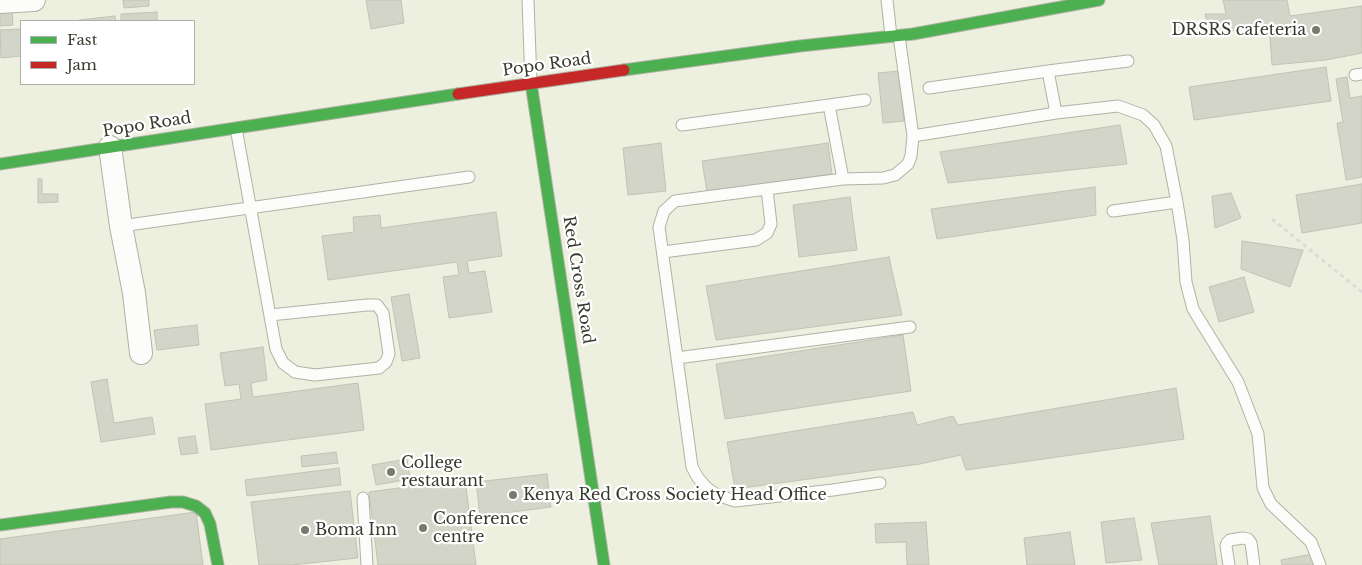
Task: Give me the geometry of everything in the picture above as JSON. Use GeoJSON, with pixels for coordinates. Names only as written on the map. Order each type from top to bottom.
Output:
{"type":"FeatureCollection","features":[{"type":"Feature","properties":{"kind":"street"},"geometry":{"type":"LineString","coordinates":[[0,2],[34,0]]}},
{"type":"Feature","properties":{"kind":"street","name":"Popo Road"},"geometry":{"type":"LineString","coordinates":[[0,164],[531,83],[800,46],[913,34],[1099,0]]}},
{"type":"Feature","properties":{"kind":"street","name":"Red Cross Road"},"geometry":{"type":"LineString","coordinates":[[531,83],[604,565]]}},
{"type":"Feature","properties":{"kind":"street"},"geometry":{"type":"LineString","coordinates":[[110,147],[121,226],[132,283],[141,353]]}},
{"type":"Feature","properties":{"kind":"street"},"geometry":{"type":"LineString","coordinates":[[0,525],[183,502],[196,506],[205,513],[210,524],[218,565]]}},
{"type":"Feature","properties":{"kind":"lane","name":"Red Cross Road"},"geometry":{"type":"LineString","coordinates":[[528,0],[531,83]]}},
{"type":"Feature","properties":{"kind":"lane"},"geometry":{"type":"LineString","coordinates":[[880,483],[735,501],[717,495],[706,488],[692,467],[659,227],[664,210],[675,201],[843,179],[883,178],[895,175],[908,164],[911,156],[912,136],[895,35],[887,0]]}},
{"type":"Feature","properties":{"kind":"lane"},"geometry":{"type":"LineString","coordinates":[[929,88],[1128,61]]}},
{"type":"Feature","properties":{"kind":"lane"},"geometry":{"type":"LineString","coordinates":[[1048,71],[1056,113]]}},
{"type":"Feature","properties":{"kind":"lane"},"geometry":{"type":"LineString","coordinates":[[682,125],[865,100]]}},
{"type":"Feature","properties":{"kind":"lane"},"geometry":{"type":"LineString","coordinates":[[829,105],[843,179]]}},
{"type":"Feature","properties":{"kind":"lane"},"geometry":{"type":"LineString","coordinates":[[912,136],[1056,113],[1118,106],[1143,115],[1154,125],[1166,146],[1183,240],[1186,282],[1194,309],[1198,319],[1238,382],[1258,434],[1264,488],[1271,504],[1311,542],[1320,565]]}},
{"type":"Feature","properties":{"kind":"lane"},"geometry":{"type":"LineString","coordinates":[[236,128],[276,349],[283,363],[295,372],[315,375],[379,368],[386,362],[389,354],[383,313],[377,305],[270,315]]}},
{"type":"Feature","properties":{"kind":"lane"},"geometry":{"type":"LineString","coordinates":[[121,226],[470,177]]}},
{"type":"Feature","properties":{"kind":"lane"},"geometry":{"type":"LineString","coordinates":[[663,252],[756,240],[767,232],[771,224],[767,189]]}},
{"type":"Feature","properties":{"kind":"lane"},"geometry":{"type":"LineString","coordinates":[[1114,211],[1177,202]]}},
{"type":"Feature","properties":{"kind":"lane"},"geometry":{"type":"LineString","coordinates":[[677,358],[910,327]]}},
{"type":"Feature","properties":{"kind":"lane"},"geometry":{"type":"LineString","coordinates":[[363,498],[367,565]]}},
{"type":"Feature","properties":{"kind":"lane"},"geometry":{"type":"LineString","coordinates":[[1229,565],[1227,543],[1230,540],[1243,538],[1248,539],[1251,543],[1254,565]]}},
{"type":"Feature","properties":{"kind":"path"},"geometry":{"type":"LineString","coordinates":[[1272,219],[1362,292]]}},
{"type":"Feature","properties":{"kind":"building"},"geometry":{"type":"Polygon","coordinates":[[[123,0],[149,0],[149,6],[124,8],[123,0]]]}},
{"type":"Feature","properties":{"kind":"building"},"geometry":{"type":"Polygon","coordinates":[[[366,0],[401,0],[404,23],[371,29],[366,0]]]}},
{"type":"Feature","properties":{"kind":"building","name":"DRSRS cafeteria"},"geometry":{"type":"Polygon","coordinates":[[[1223,0],[1287,0],[1290,16],[1362,6],[1362,53],[1326,60],[1272,65],[1269,26],[1210,34],[1205,14],[1226,14],[1223,0]]]}},
{"type":"Feature","properties":{"kind":"building"},"geometry":{"type":"Polygon","coordinates":[[[0,9],[12,9],[13,25],[0,26],[0,9]]]}},
{"type":"Feature","properties":{"kind":"building"},"geometry":{"type":"Polygon","coordinates":[[[157,12],[157,20],[121,20],[121,14],[157,12]]]}},
{"type":"Feature","properties":{"kind":"building"},"geometry":{"type":"Polygon","coordinates":[[[115,16],[116,20],[79,20],[115,16]]]}},
{"type":"Feature","properties":{"kind":"building"},"geometry":{"type":"Polygon","coordinates":[[[20,29],[20,56],[1,58],[0,30],[20,29]]]}},
{"type":"Feature","properties":{"kind":"building"},"geometry":{"type":"Polygon","coordinates":[[[1326,67],[1331,101],[1194,120],[1189,87],[1326,67]]]}},
{"type":"Feature","properties":{"kind":"building"},"geometry":{"type":"Polygon","coordinates":[[[899,71],[904,121],[883,123],[878,73],[899,71]]]}},
{"type":"Feature","properties":{"kind":"building"},"geometry":{"type":"Polygon","coordinates":[[[1347,77],[1350,98],[1362,96],[1362,177],[1346,180],[1337,123],[1343,122],[1336,79],[1347,77]]]}},
{"type":"Feature","properties":{"kind":"building"},"geometry":{"type":"Polygon","coordinates":[[[1120,125],[1127,164],[948,183],[940,152],[1120,125]]]}},
{"type":"Feature","properties":{"kind":"building"},"geometry":{"type":"Polygon","coordinates":[[[661,143],[666,191],[628,195],[623,148],[661,143]]]}},
{"type":"Feature","properties":{"kind":"building"},"geometry":{"type":"Polygon","coordinates":[[[828,143],[832,174],[707,192],[702,161],[828,143]]]}},
{"type":"Feature","properties":{"kind":"building"},"geometry":{"type":"Polygon","coordinates":[[[38,179],[42,179],[42,194],[58,194],[58,202],[38,203],[38,179]]]}},
{"type":"Feature","properties":{"kind":"building"},"geometry":{"type":"Polygon","coordinates":[[[1362,184],[1362,223],[1302,233],[1296,195],[1362,184]]]}},
{"type":"Feature","properties":{"kind":"building"},"geometry":{"type":"Polygon","coordinates":[[[1095,187],[1096,215],[937,239],[931,209],[1095,187]]]}},
{"type":"Feature","properties":{"kind":"building"},"geometry":{"type":"Polygon","coordinates":[[[1231,193],[1241,218],[1215,228],[1212,196],[1231,193]]]}},
{"type":"Feature","properties":{"kind":"building"},"geometry":{"type":"Polygon","coordinates":[[[850,197],[857,250],[799,257],[793,205],[850,197]]]}},
{"type":"Feature","properties":{"kind":"building"},"geometry":{"type":"Polygon","coordinates":[[[496,212],[502,256],[467,261],[469,273],[485,271],[492,312],[449,318],[443,277],[459,275],[457,262],[328,280],[322,236],[354,232],[353,217],[380,215],[381,228],[496,212]]]}},
{"type":"Feature","properties":{"kind":"building"},"geometry":{"type":"Polygon","coordinates":[[[1242,241],[1303,250],[1290,287],[1241,269],[1242,241]]]}},
{"type":"Feature","properties":{"kind":"building"},"geometry":{"type":"Polygon","coordinates":[[[889,257],[902,315],[716,340],[706,286],[889,257]]]}},
{"type":"Feature","properties":{"kind":"building"},"geometry":{"type":"Polygon","coordinates":[[[1244,277],[1254,312],[1219,322],[1209,287],[1244,277]]]}},
{"type":"Feature","properties":{"kind":"building"},"geometry":{"type":"Polygon","coordinates":[[[409,294],[420,358],[402,361],[391,297],[409,294]]]}},
{"type":"Feature","properties":{"kind":"building"},"geometry":{"type":"Polygon","coordinates":[[[197,325],[199,345],[157,350],[154,330],[197,325]]]}},
{"type":"Feature","properties":{"kind":"building"},"geometry":{"type":"Polygon","coordinates":[[[903,335],[911,391],[725,419],[716,364],[903,335]]]}},
{"type":"Feature","properties":{"kind":"building"},"geometry":{"type":"Polygon","coordinates":[[[263,347],[267,380],[251,383],[253,397],[358,383],[364,430],[211,450],[205,404],[241,399],[239,384],[225,386],[220,353],[263,347]]]}},
{"type":"Feature","properties":{"kind":"building"},"geometry":{"type":"Polygon","coordinates":[[[107,379],[114,423],[152,417],[155,434],[101,442],[91,382],[107,379]]]}},
{"type":"Feature","properties":{"kind":"building"},"geometry":{"type":"Polygon","coordinates":[[[1176,388],[1184,439],[966,470],[961,455],[920,464],[735,489],[727,442],[913,412],[917,425],[953,416],[958,425],[1176,388]]]}},
{"type":"Feature","properties":{"kind":"building"},"geometry":{"type":"Polygon","coordinates":[[[195,436],[198,453],[181,455],[178,438],[195,436]]]}},
{"type":"Feature","properties":{"kind":"building"},"geometry":{"type":"Polygon","coordinates":[[[336,452],[338,463],[302,467],[301,456],[336,452]]]}},
{"type":"Feature","properties":{"kind":"building","name":"College restaurant"},"geometry":{"type":"Polygon","coordinates":[[[407,459],[410,479],[376,485],[372,465],[407,459]]]}},
{"type":"Feature","properties":{"kind":"building"},"geometry":{"type":"Polygon","coordinates":[[[339,468],[341,485],[247,496],[245,480],[339,468]]]}},
{"type":"Feature","properties":{"kind":"building","name":"Kenya Red Cross Society Head Office"},"geometry":{"type":"Polygon","coordinates":[[[547,474],[551,507],[480,516],[476,482],[547,474]]]}},
{"type":"Feature","properties":{"kind":"building","name":"Conference centre"},"geometry":{"type":"Polygon","coordinates":[[[465,479],[476,565],[378,565],[369,492],[465,479]]]}},
{"type":"Feature","properties":{"kind":"building","name":"Boma Inn"},"geometry":{"type":"Polygon","coordinates":[[[350,491],[358,558],[291,565],[259,565],[251,502],[350,491]]]}},
{"type":"Feature","properties":{"kind":"building"},"geometry":{"type":"Polygon","coordinates":[[[196,512],[203,565],[0,565],[0,539],[196,512]]]}},
{"type":"Feature","properties":{"kind":"building"},"geometry":{"type":"Polygon","coordinates":[[[1210,516],[1217,565],[1159,565],[1151,523],[1210,516]]]}},
{"type":"Feature","properties":{"kind":"building"},"geometry":{"type":"Polygon","coordinates":[[[1134,518],[1142,560],[1106,563],[1101,522],[1134,518]]]}},
{"type":"Feature","properties":{"kind":"building"},"geometry":{"type":"Polygon","coordinates":[[[926,522],[929,565],[907,565],[906,542],[876,543],[875,524],[926,522]]]}},
{"type":"Feature","properties":{"kind":"building"},"geometry":{"type":"Polygon","coordinates":[[[1070,532],[1075,565],[1027,565],[1024,538],[1070,532]]]}},
{"type":"Feature","properties":{"kind":"building"},"geometry":{"type":"Polygon","coordinates":[[[1312,554],[1313,565],[1282,565],[1281,560],[1312,554]]]}},
{"type":"Feature","properties":{"kind":"traffic: fast"},"geometry":{"type":"LineString","coordinates":[[624,70],[800,46],[913,34],[1099,0]]}},
{"type":"Feature","properties":{"kind":"traffic: fast"},"geometry":{"type":"LineString","coordinates":[[531,83],[604,565]]}},
{"type":"Feature","properties":{"kind":"traffic: fast"},"geometry":{"type":"LineString","coordinates":[[0,164],[458,94]]}},
{"type":"Feature","properties":{"kind":"traffic: fast"},"geometry":{"type":"LineString","coordinates":[[0,525],[183,502],[196,506],[205,513],[210,524],[218,565]]}},
{"type":"Feature","properties":{"kind":"traffic: jam"},"geometry":{"type":"LineString","coordinates":[[458,94],[624,70]]}},
{"type":"Feature","properties":{"kind":"place","name":"DRSRS cafeteria"},"geometry":{"type":"Point","coordinates":[1316,30]}},
{"type":"Feature","properties":{"kind":"place","name":"College restaurant"},"geometry":{"type":"Point","coordinates":[391,472]}},
{"type":"Feature","properties":{"kind":"place","name":"Kenya Red Cross Society Head Office"},"geometry":{"type":"Point","coordinates":[513,495]}},
{"type":"Feature","properties":{"kind":"place","name":"Conference centre"},"geometry":{"type":"Point","coordinates":[423,528]}},
{"type":"Feature","properties":{"kind":"place","name":"Boma Inn"},"geometry":{"type":"Point","coordinates":[305,530]}}]}
